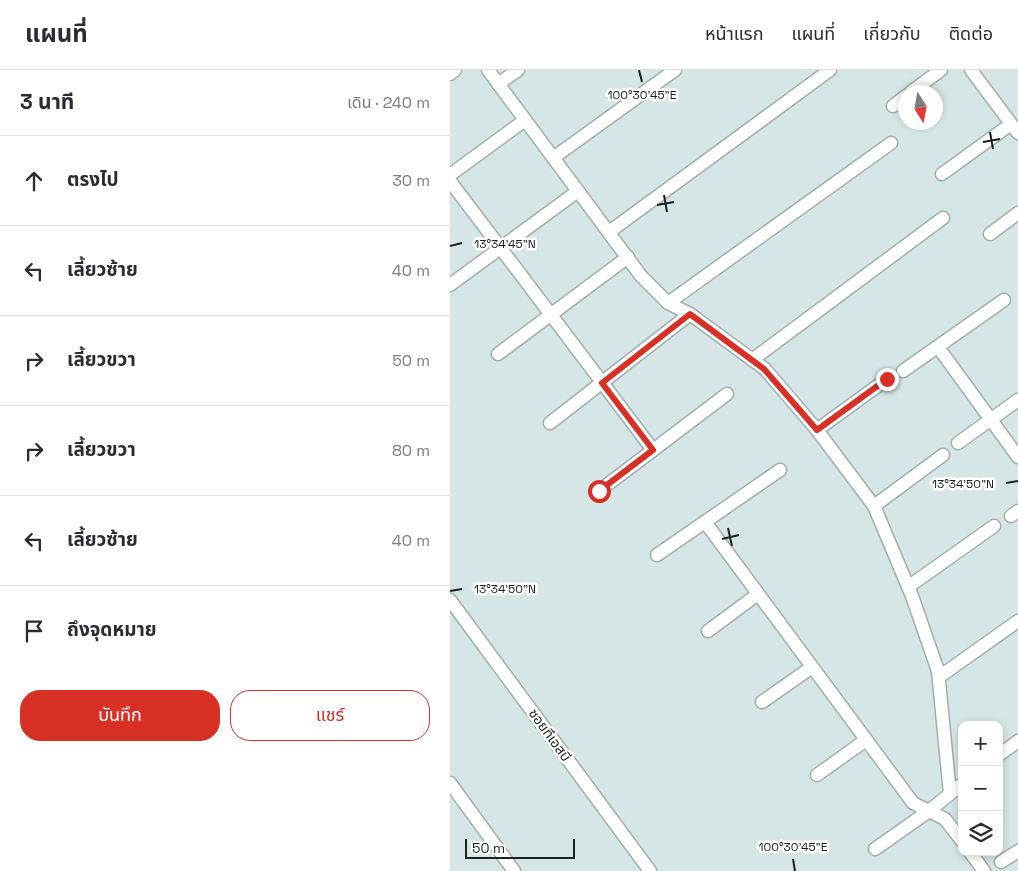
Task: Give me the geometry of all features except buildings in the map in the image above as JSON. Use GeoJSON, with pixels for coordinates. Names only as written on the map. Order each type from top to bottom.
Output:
{"type":"FeatureCollection","features":[{"type":"Feature","properties":{"kind":"street"},"geometry":{"type":"LineString","coordinates":[[450,74],[455,70]]}},
{"type":"Feature","properties":{"kind":"street"},"geometry":{"type":"LineString","coordinates":[[488,70],[642,276],[668,302],[690,314],[764,369],[817,430],[874,506],[908,586],[938,671],[950,794]]}},
{"type":"Feature","properties":{"kind":"street"},"geometry":{"type":"LineString","coordinates":[[498,84],[518,70]]}},
{"type":"Feature","properties":{"kind":"street"},"geometry":{"type":"LineString","coordinates":[[553,158],[675,70]]}},
{"type":"Feature","properties":{"kind":"street"},"geometry":{"type":"LineString","coordinates":[[609,232],[830,70]]}},
{"type":"Feature","properties":{"kind":"street"},"geometry":{"type":"LineString","coordinates":[[921,85],[941,70]]}},
{"type":"Feature","properties":{"kind":"street"},"geometry":{"type":"LineString","coordinates":[[942,174],[1015,128],[971,70]]}},
{"type":"Feature","properties":{"kind":"street"},"geometry":{"type":"LineString","coordinates":[[893,106],[898,102]]}},
{"type":"Feature","properties":{"kind":"street"},"geometry":{"type":"LineString","coordinates":[[450,175],[525,120]]}},
{"type":"Feature","properties":{"kind":"street"},"geometry":{"type":"LineString","coordinates":[[668,302],[891,143]]}},
{"type":"Feature","properties":{"kind":"street"},"geometry":{"type":"LineString","coordinates":[[450,181],[653,450]]}},
{"type":"Feature","properties":{"kind":"street"},"geometry":{"type":"LineString","coordinates":[[450,285],[578,191]]}},
{"type":"Feature","properties":{"kind":"street"},"geometry":{"type":"LineString","coordinates":[[990,234],[1018,213]]}},
{"type":"Feature","properties":{"kind":"street"},"geometry":{"type":"LineString","coordinates":[[752,360],[943,218]]}},
{"type":"Feature","properties":{"kind":"street"},"geometry":{"type":"LineString","coordinates":[[498,354],[628,258]]}},
{"type":"Feature","properties":{"kind":"street"},"geometry":{"type":"LineString","coordinates":[[904,371],[1004,300]]}},
{"type":"Feature","properties":{"kind":"street"},"geometry":{"type":"LineString","coordinates":[[550,423],[690,314]]}},
{"type":"Feature","properties":{"kind":"street"},"geometry":{"type":"LineString","coordinates":[[938,347],[1018,457]]}},
{"type":"Feature","properties":{"kind":"street"},"geometry":{"type":"LineString","coordinates":[[817,430],[887,379]]}},
{"type":"Feature","properties":{"kind":"street"},"geometry":{"type":"LineString","coordinates":[[599,491],[727,394]]}},
{"type":"Feature","properties":{"kind":"street"},"geometry":{"type":"LineString","coordinates":[[958,443],[1018,400]]}},
{"type":"Feature","properties":{"kind":"street"},"geometry":{"type":"LineString","coordinates":[[874,506],[943,456]]}},
{"type":"Feature","properties":{"kind":"street"},"geometry":{"type":"LineString","coordinates":[[657,555],[780,470]]}},
{"type":"Feature","properties":{"kind":"street"},"geometry":{"type":"LineString","coordinates":[[705,522],[913,803],[946,819],[958,836]]}},
{"type":"Feature","properties":{"kind":"street"},"geometry":{"type":"LineString","coordinates":[[908,586],[994,526]]}},
{"type":"Feature","properties":{"kind":"street"},"geometry":{"type":"LineString","coordinates":[[708,631],[758,594]]}},
{"type":"Feature","properties":{"kind":"street","name":"ซอยทีเอสบี"},"geometry":{"type":"LineString","coordinates":[[450,600],[650,871]]}},
{"type":"Feature","properties":{"kind":"street"},"geometry":{"type":"LineString","coordinates":[[939,677],[1018,622]]}},
{"type":"Feature","properties":{"kind":"street"},"geometry":{"type":"LineString","coordinates":[[762,702],[812,667]]}},
{"type":"Feature","properties":{"kind":"street"},"geometry":{"type":"LineString","coordinates":[[817,775],[866,740]]}},
{"type":"Feature","properties":{"kind":"street"},"geometry":{"type":"LineString","coordinates":[[1003,753],[1016,745]]}},
{"type":"Feature","properties":{"kind":"street"},"geometry":{"type":"LineString","coordinates":[[450,783],[514,871]]}},
{"type":"Feature","properties":{"kind":"street"},"geometry":{"type":"LineString","coordinates":[[874,848],[928,811],[958,787]]}},
{"type":"Feature","properties":{"kind":"street"},"geometry":{"type":"LineString","coordinates":[[1001,862],[1018,851]]}},
{"type":"Feature","properties":{"kind":"street"},"geometry":{"type":"LineString","coordinates":[[973,856],[984,871]]}},
{"type":"Feature","properties":{"kind":"route"},"geometry":{"type":"LineString","coordinates":[[599,491],[653,450],[602,383],[690,314],[764,369],[817,430],[887,379]]}}]}
